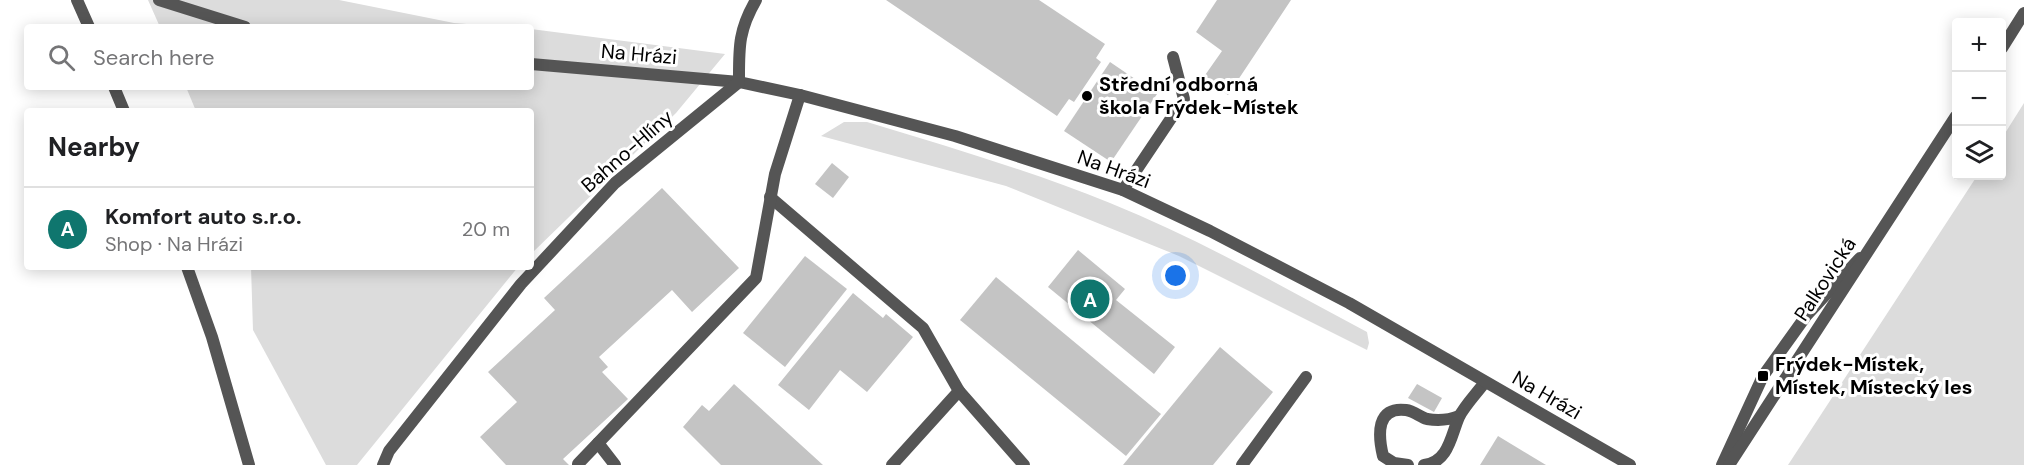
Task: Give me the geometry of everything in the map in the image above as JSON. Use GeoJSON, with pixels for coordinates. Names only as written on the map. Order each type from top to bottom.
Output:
{"type":"FeatureCollection","features":[{"type":"Feature","properties":{"kind":"street"},"geometry":{"type":"LineString","coordinates":[[77,0],[88,24]]}},
{"type":"Feature","properties":{"kind":"street"},"geometry":{"type":"LineString","coordinates":[[159,0],[235,24]]}},
{"type":"Feature","properties":{"kind":"street"},"geometry":{"type":"LineString","coordinates":[[739,82],[739,47],[743,21],[756,0]]}},
{"type":"Feature","properties":{"kind":"street"},"geometry":{"type":"LineString","coordinates":[[2006,40],[2024,13]]}},
{"type":"Feature","properties":{"kind":"street"},"geometry":{"type":"LineString","coordinates":[[1123,190],[1184,99],[1173,57]]}},
{"type":"Feature","properties":{"kind":"street","name":"Na Hrázi"},"geometry":{"type":"LineString","coordinates":[[534,64],[739,82],[800,95],[955,136],[1123,190],[1210,231],[1348,303],[1630,465]]}},
{"type":"Feature","properties":{"kind":"street","name":"Bahno-Hlíny"},"geometry":{"type":"LineString","coordinates":[[383,465],[389,451],[521,284],[615,183],[739,82]]}},
{"type":"Feature","properties":{"kind":"street"},"geometry":{"type":"LineString","coordinates":[[115,90],[123,108]]}},
{"type":"Feature","properties":{"kind":"street"},"geometry":{"type":"LineString","coordinates":[[578,464],[756,278],[774,174],[800,95]]}},
{"type":"Feature","properties":{"kind":"street","name":"Palkovická"},"geometry":{"type":"LineString","coordinates":[[1729,465],[1952,122]]}},
{"type":"Feature","properties":{"kind":"street"},"geometry":{"type":"LineString","coordinates":[[770,197],[923,328],[959,391],[1024,465]]}},
{"type":"Feature","properties":{"kind":"street"},"geometry":{"type":"LineString","coordinates":[[1722,465],[1763,376],[1806,316],[1867,250]]}},
{"type":"Feature","properties":{"kind":"street"},"geometry":{"type":"LineString","coordinates":[[188,270],[213,337],[249,465]]}},
{"type":"Feature","properties":{"kind":"street"},"geometry":{"type":"LineString","coordinates":[[1242,465],[1306,377]]}},
{"type":"Feature","properties":{"kind":"street"},"geometry":{"type":"LineString","coordinates":[[1424,465],[1440,458],[1452,440],[1460,416],[1485,382]]}},
{"type":"Feature","properties":{"kind":"street"},"geometry":{"type":"LineString","coordinates":[[892,465],[959,391]]}},
{"type":"Feature","properties":{"kind":"street"},"geometry":{"type":"LineString","coordinates":[[1408,465],[1394,463],[1383,456],[1380,428],[1384,416],[1393,410],[1408,410],[1426,419],[1448,420],[1460,416]]}},
{"type":"Feature","properties":{"kind":"street"},"geometry":{"type":"LineString","coordinates":[[598,443],[615,465]]}},
{"type":"Feature","properties":{"kind":"shaded area"},"geometry":{"type":"Polygon","coordinates":[[[148,0],[339,0],[467,24],[159,24],[148,0]]]}},
{"type":"Feature","properties":{"kind":"shaded area"},"geometry":{"type":"Polygon","coordinates":[[[534,29],[725,54],[676,113],[534,251],[534,108],[195,108],[187,90],[534,90],[534,29]]]}},
{"type":"Feature","properties":{"kind":"shaded area"},"geometry":{"type":"Polygon","coordinates":[[[2024,103],[2024,465],[1788,465],[1974,180],[2006,180],[2006,132],[2024,103]]]}},
{"type":"Feature","properties":{"kind":"shaded area"},"geometry":{"type":"Polygon","coordinates":[[[844,122],[867,122],[990,160],[1080,191],[1143,217],[1240,264],[1367,332],[1369,343],[1367,350],[1179,256],[1006,186],[821,136],[844,122]]]}},
{"type":"Feature","properties":{"kind":"shaded area"},"geometry":{"type":"Polygon","coordinates":[[[251,270],[516,270],[357,465],[326,465],[253,330],[251,270]]]}},
{"type":"Feature","properties":{"kind":"building"},"geometry":{"type":"Polygon","coordinates":[[[886,0],[1039,0],[1105,44],[1096,58],[1101,62],[1074,102],[1069,99],[1057,116],[886,0]]]}},
{"type":"Feature","properties":{"kind":"building"},"geometry":{"type":"Polygon","coordinates":[[[1217,0],[1291,0],[1228,95],[1203,78],[1222,51],[1196,32],[1217,0]]]}},
{"type":"Feature","properties":{"kind":"building"},"geometry":{"type":"Polygon","coordinates":[[[1110,62],[1157,94],[1111,162],[1064,131],[1110,62]]]}},
{"type":"Feature","properties":{"kind":"building"},"geometry":{"type":"Polygon","coordinates":[[[832,163],[849,177],[833,198],[815,184],[832,163]]]}},
{"type":"Feature","properties":{"kind":"building"},"geometry":{"type":"Polygon","coordinates":[[[662,188],[739,268],[692,312],[672,290],[599,357],[608,367],[602,372],[628,399],[563,459],[569,465],[506,465],[480,437],[517,402],[488,372],[555,310],[544,298],[662,188]]]}},
{"type":"Feature","properties":{"kind":"building"},"geometry":{"type":"Polygon","coordinates":[[[1078,250],[1125,289],[1116,300],[1175,347],[1154,374],[1048,287],[1078,250]]]}},
{"type":"Feature","properties":{"kind":"building"},"geometry":{"type":"Polygon","coordinates":[[[805,256],[847,289],[785,367],[743,333],[805,256]]]}},
{"type":"Feature","properties":{"kind":"building"},"geometry":{"type":"Polygon","coordinates":[[[996,277],[1161,414],[1126,456],[960,320],[996,277]]]}},
{"type":"Feature","properties":{"kind":"building"},"geometry":{"type":"Polygon","coordinates":[[[853,293],[883,318],[886,314],[913,337],[867,392],[840,370],[809,410],[778,385],[853,293]]]}},
{"type":"Feature","properties":{"kind":"building"},"geometry":{"type":"Polygon","coordinates":[[[1220,347],[1273,392],[1213,465],[1123,465],[1220,347]]]}},
{"type":"Feature","properties":{"kind":"building"},"geometry":{"type":"Polygon","coordinates":[[[734,384],[823,465],[721,465],[683,427],[702,405],[709,411],[734,384]]]}},
{"type":"Feature","properties":{"kind":"building"},"geometry":{"type":"Polygon","coordinates":[[[1417,384],[1442,398],[1434,412],[1408,398],[1417,384]]]}},
{"type":"Feature","properties":{"kind":"building"},"geometry":{"type":"Polygon","coordinates":[[[1498,436],[1546,465],[1480,465],[1498,436]]]}},
{"type":"Feature","properties":{"kind":"place","name":"Střední odborná škola Frýdek-Místek"},"geometry":{"type":"Point","coordinates":[1087,96]}},
{"type":"Feature","properties":{"kind":"place","name":"Komfort auto s.r.o."},"geometry":{"type":"Point","coordinates":[1090,299]}},
{"type":"Feature","properties":{"kind":"place","name":"Frýdek-Místek, Místek, Místecký les"},"geometry":{"type":"Point","coordinates":[1763,376]}}]}
